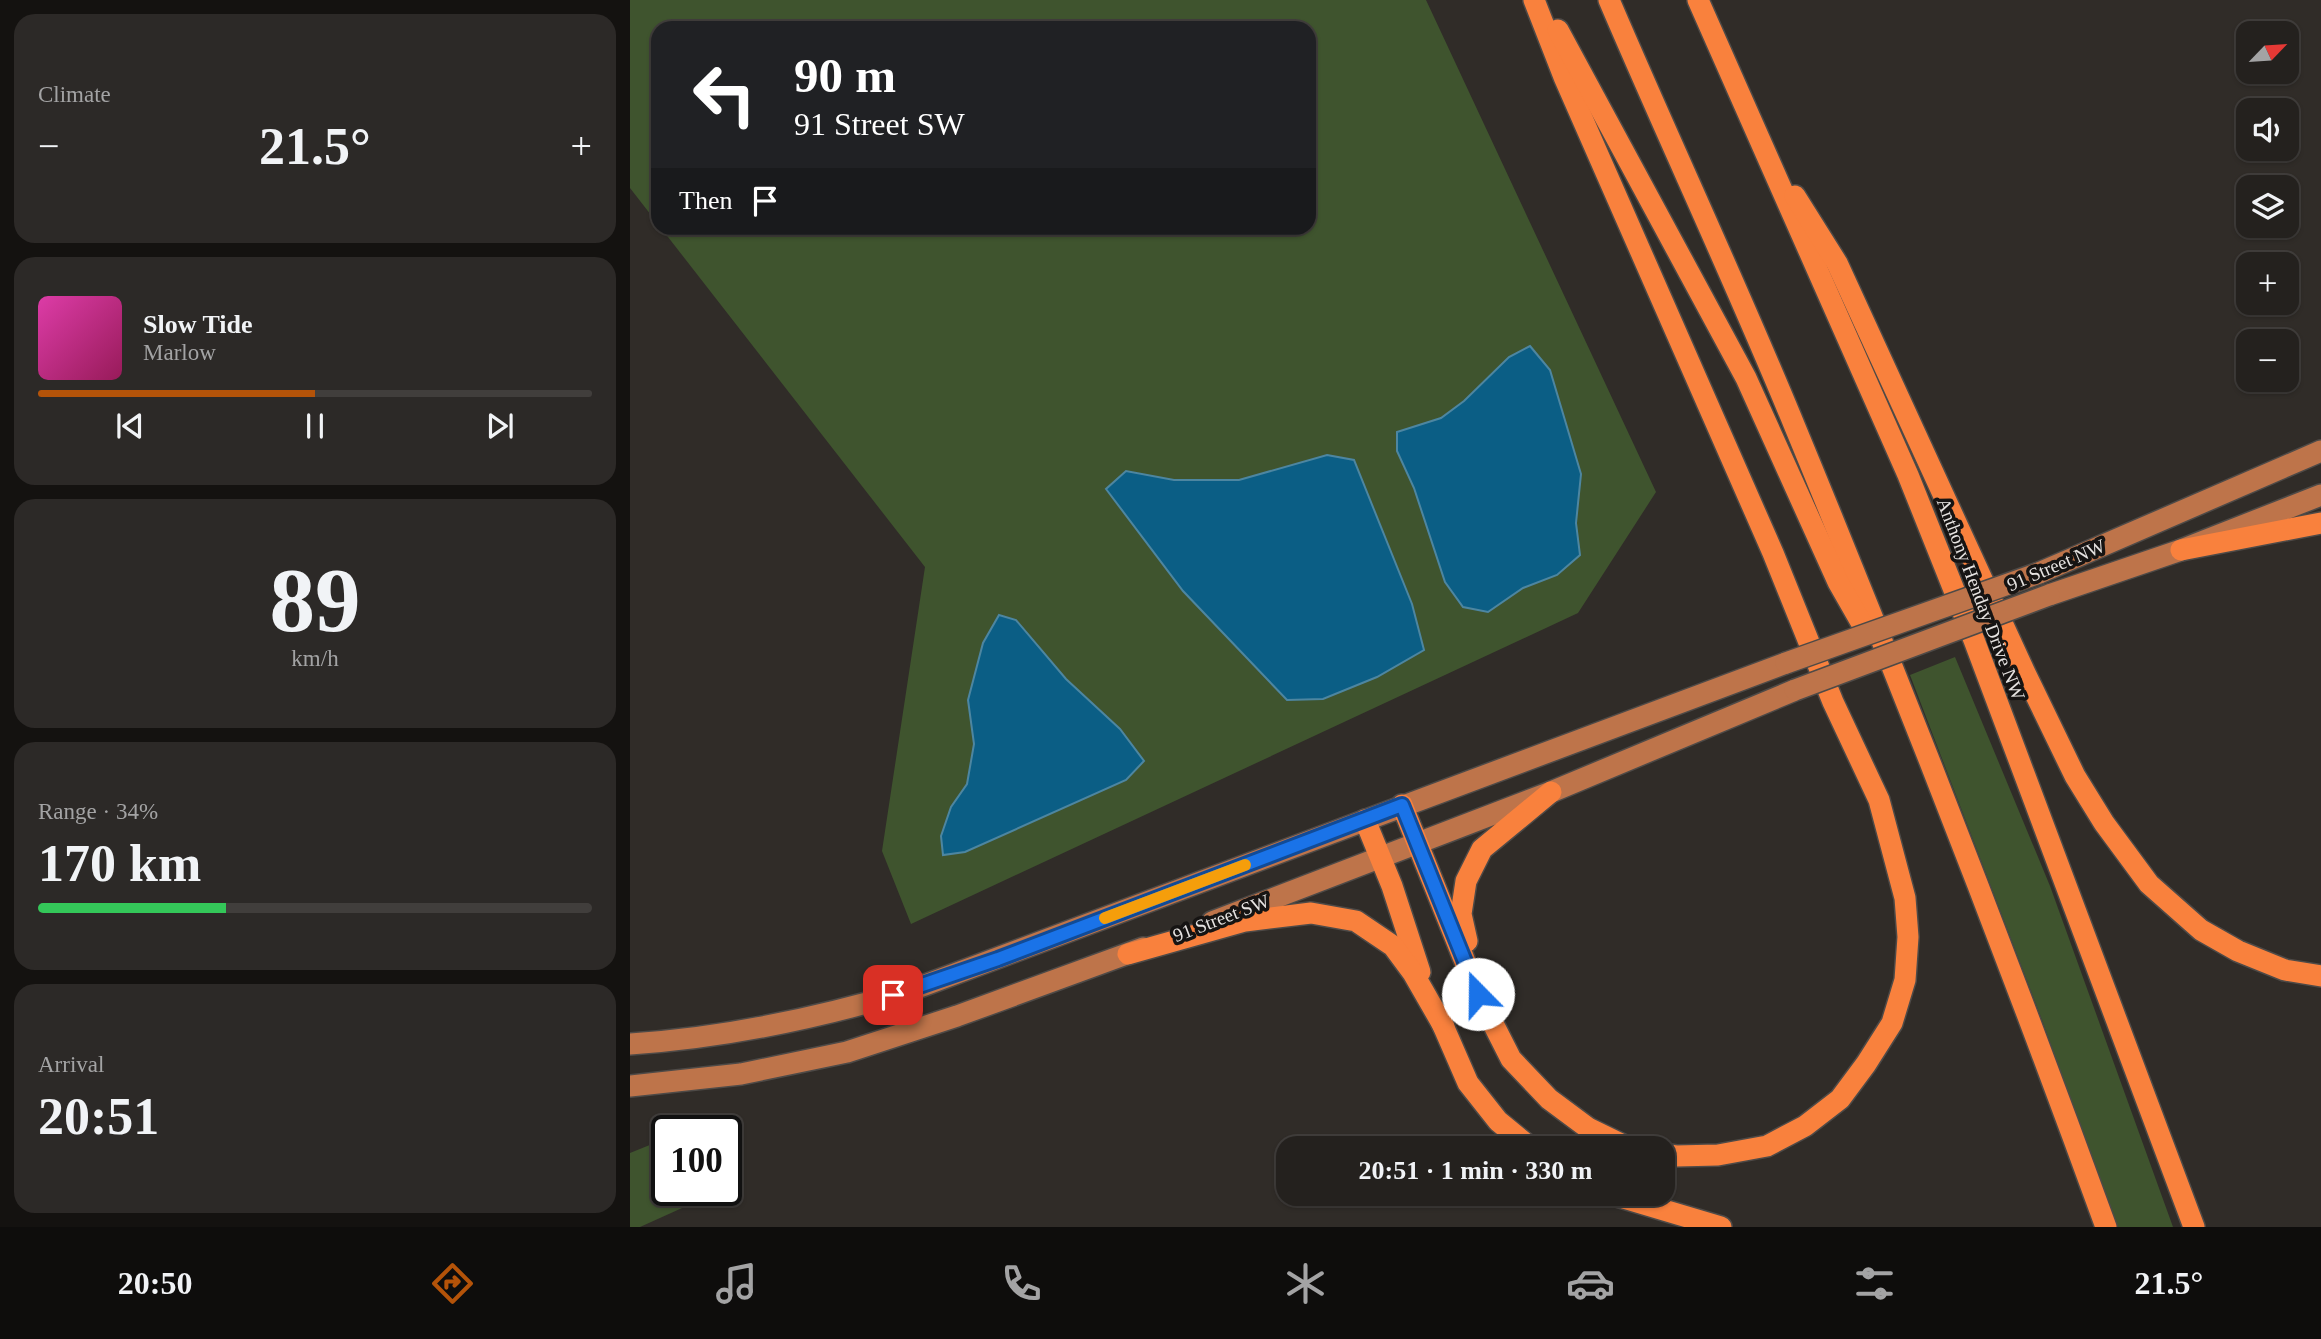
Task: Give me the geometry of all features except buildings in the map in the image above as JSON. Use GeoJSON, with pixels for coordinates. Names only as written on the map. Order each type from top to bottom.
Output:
{"type":"FeatureCollection","features":[{"type":"Feature","properties":{"kind":"highway"},"geometry":{"type":"LineString","coordinates":[[1534,0],[1564,77],[1773,553],[1833,702],[1880,800],[1905,898],[1908,937],[1905,980],[1892,1023],[1840,1099],[1805,1126],[1768,1146],[1718,1155],[1675,1156]]}},
{"type":"Feature","properties":{"kind":"highway"},"geometry":{"type":"LineString","coordinates":[[1542,0],[1721,331],[1782,453],[1839,582],[1910,710]]}},
{"type":"Feature","properties":{"kind":"highway"},"geometry":{"type":"LineString","coordinates":[[1609,0],[1795,425],[1910,710],[2045,1058],[2106,1227]]}},
{"type":"Feature","properties":{"kind":"highway","name":"Anthony Henday Drive NW"},"geometry":{"type":"LineString","coordinates":[[1698,0],[1908,475],[1974,640],[2194,1227]]}},
{"type":"Feature","properties":{"kind":"highway"},"geometry":{"type":"LineString","coordinates":[[1752,125],[1837,263],[2020,663],[2075,776],[2104,822],[2149,884],[2201,930],[2238,951],[2285,970],[2321,975]]}},
{"type":"Feature","properties":{"kind":"highway"},"geometry":{"type":"LineString","coordinates":[[2181,550],[2321,523]]}},
{"type":"Feature","properties":{"kind":"highway"},"geometry":{"type":"LineString","coordinates":[[1478,994],[1461,914],[1466,880],[1482,849],[1551,792]]}},
{"type":"Feature","properties":{"kind":"highway"},"geometry":{"type":"LineString","coordinates":[[1402,805],[1478,994],[1511,1059],[1549,1099],[1588,1128],[1604,1136]]}},
{"type":"Feature","properties":{"kind":"highway"},"geometry":{"type":"LineString","coordinates":[[1366,820],[1423,980],[1468,1083],[1498,1121],[1516,1136]]}},
{"type":"Feature","properties":{"kind":"highway"},"geometry":{"type":"LineString","coordinates":[[1128,954],[1245,921],[1311,913],[1356,921],[1393,946],[1413,973],[1444,1027]]}},
{"type":"Feature","properties":{"kind":"highway"},"geometry":{"type":"LineString","coordinates":[[1650,1206],[1721,1227]]}},
{"type":"Feature","properties":{"kind":"main road","name":"91 Street NW"},"geometry":{"type":"LineString","coordinates":[[1402,805],[2039,573],[2321,451]]}},
{"type":"Feature","properties":{"kind":"main road","name":"91 Street NW"},"geometry":{"type":"LineString","coordinates":[[1796,690],[2049,595],[2181,550],[2321,495]]}},
{"type":"Feature","properties":{"kind":"main road","name":"91 Street SW"},"geometry":{"type":"LineString","coordinates":[[630,1086],[741,1074],[847,1052],[957,1016],[1128,954],[1551,792],[1796,690]]}},
{"type":"Feature","properties":{"kind":"main road"},"geometry":{"type":"LineString","coordinates":[[630,1044],[690,1039],[808,1019],[909,990],[1402,805]]}},
{"type":"Feature","properties":{"kind":"green space"},"geometry":{"type":"Polygon","coordinates":[[[630,0],[1426,0],[1656,492],[1578,613],[911,924],[882,851],[925,567],[666,235],[1316,235],[1316,21],[651,21],[651,215],[630,188],[630,0]]]}},
{"type":"Feature","properties":{"kind":"green space"},"geometry":{"type":"Polygon","coordinates":[[[1955,657],[2050,886],[2173,1227],[2116,1227],[2042,1020],[1910,675],[1955,657]]]}},
{"type":"Feature","properties":{"kind":"green space"},"geometry":{"type":"Polygon","coordinates":[[[651,1144],[651,1206],[687,1206],[640,1227],[630,1227],[630,1153],[651,1144]]]}},
{"type":"Feature","properties":{"kind":"water"},"geometry":{"type":"Polygon","coordinates":[[[1530,346],[1550,370],[1581,474],[1576,523],[1580,555],[1557,575],[1523,588],[1488,612],[1463,607],[1445,582],[1414,488],[1397,451],[1397,432],[1441,418],[1464,401],[1509,357],[1530,346]]]}},
{"type":"Feature","properties":{"kind":"water"},"geometry":{"type":"Polygon","coordinates":[[[1327,455],[1354,460],[1412,604],[1424,650],[1377,677],[1323,699],[1287,700],[1183,591],[1106,489],[1126,471],[1174,480],[1239,480],[1327,455]]]}},
{"type":"Feature","properties":{"kind":"water"},"geometry":{"type":"Polygon","coordinates":[[[999,615],[1016,620],[1066,679],[1120,729],[1144,761],[1126,780],[965,852],[943,855],[941,836],[951,807],[967,784],[974,744],[968,700],[983,643],[999,615]]]}},
{"type":"Feature","properties":{"kind":"slow traffic"},"geometry":{"type":"LineString","coordinates":[[1105,918],[1245,865]]}},
{"type":"Feature","properties":{"kind":"route"},"geometry":{"type":"LineString","coordinates":[[893,995],[998,959],[1402,805],[1478,994]]}}]}
